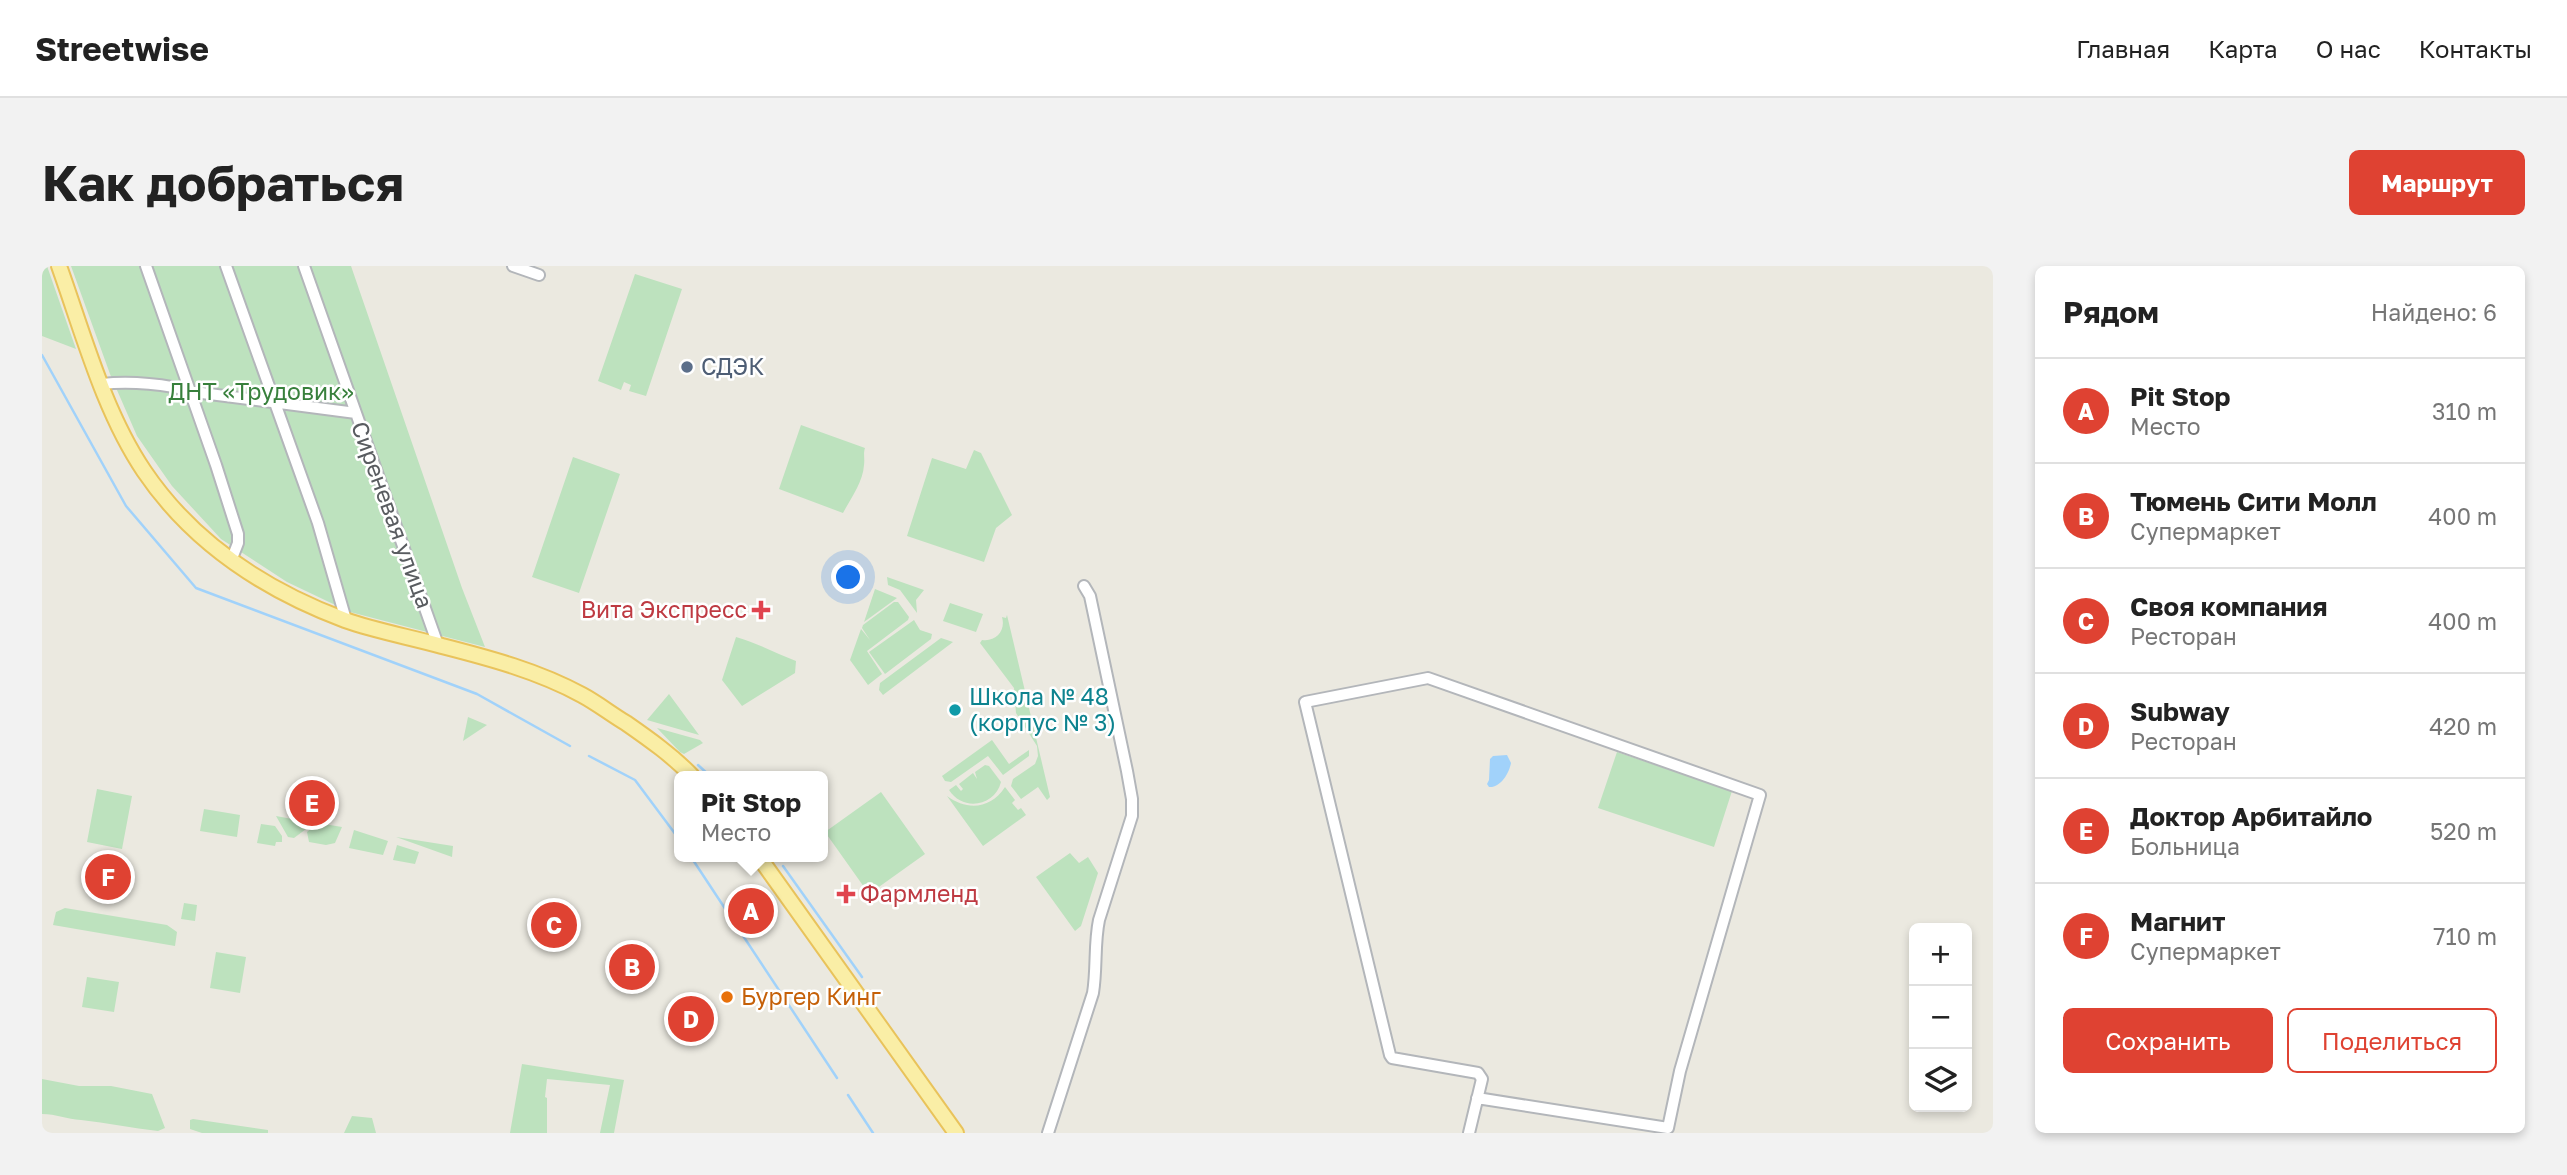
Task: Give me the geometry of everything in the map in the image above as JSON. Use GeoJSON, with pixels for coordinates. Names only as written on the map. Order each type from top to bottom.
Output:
{"type":"FeatureCollection","features":[{"type":"Feature","properties":{"kind":"main road"},"geometry":{"type":"LineString","coordinates":[[59,266],[102,384],[127,442],[144,471],[181,518],[231,561],[303,602],[346,620],[523,669],[583,695],[640,733],[687,771]]}},
{"type":"Feature","properties":{"kind":"main road"},"geometry":{"type":"LineString","coordinates":[[763,862],[956,1133]]}},
{"type":"Feature","properties":{"kind":"street"},"geometry":{"type":"LineString","coordinates":[[146,266],[237,534],[238,543],[231,561]]}},
{"type":"Feature","properties":{"kind":"street"},"geometry":{"type":"LineString","coordinates":[[226,266],[318,523],[346,620]]}},
{"type":"Feature","properties":{"kind":"street","name":"Сиреневая улица"},"geometry":{"type":"LineString","coordinates":[[304,266],[438,645]]}},
{"type":"Feature","properties":{"kind":"street"},"geometry":{"type":"LineString","coordinates":[[513,266],[539,275]]}},
{"type":"Feature","properties":{"kind":"street"},"geometry":{"type":"LineString","coordinates":[[102,384],[122,383],[356,413]]}},
{"type":"Feature","properties":{"kind":"street"},"geometry":{"type":"LineString","coordinates":[[1048,1133],[1093,993],[1097,970],[1098,920],[1132,816],[1127,771],[1090,596],[1084,586]]}},
{"type":"Feature","properties":{"kind":"street"},"geometry":{"type":"LineString","coordinates":[[1469,1133],[1477,1098],[1482,1079],[1478,1073],[1392,1058],[1390,1055],[1305,702],[1428,678],[1760,795],[1680,1071],[1668,1128],[1477,1098]]}},
{"type":"Feature","properties":{"kind":"green space"},"geometry":{"type":"Polygon","coordinates":[[[42,266],[47,266],[76,349],[42,336],[42,266]]]}},
{"type":"Feature","properties":{"kind":"green space","name":"ДНТ «Трудовик»"},"geometry":{"type":"Polygon","coordinates":[[[71,266],[351,266],[462,588],[485,647],[350,612],[287,582],[221,539],[172,486],[137,436],[110,374],[71,266]]]}},
{"type":"Feature","properties":{"kind":"green space"},"geometry":{"type":"Polygon","coordinates":[[[635,274],[682,289],[646,396],[629,391],[631,385],[624,382],[621,390],[598,381],[635,274]]]}},
{"type":"Feature","properties":{"kind":"green space"},"geometry":{"type":"Polygon","coordinates":[[[801,425],[865,448],[861,478],[843,513],[779,489],[801,425]]]}},
{"type":"Feature","properties":{"kind":"green space"},"geometry":{"type":"Polygon","coordinates":[[[974,450],[981,453],[1012,515],[996,528],[984,562],[907,536],[932,458],[966,469],[974,450]]]}},
{"type":"Feature","properties":{"kind":"green space"},"geometry":{"type":"Polygon","coordinates":[[[573,457],[620,474],[579,593],[532,577],[573,457]]]}},
{"type":"Feature","properties":{"kind":"green space"},"geometry":{"type":"Polygon","coordinates":[[[887,577],[924,590],[916,600],[917,613],[900,590],[888,585],[887,577]]]}},
{"type":"Feature","properties":{"kind":"green space"},"geometry":{"type":"Polygon","coordinates":[[[875,589],[897,598],[864,622],[875,589]]]}},
{"type":"Feature","properties":{"kind":"green space"},"geometry":{"type":"Polygon","coordinates":[[[894,602],[898,602],[909,617],[867,651],[882,674],[868,685],[850,660],[861,629],[870,640],[862,628],[863,625],[894,602]]]}},
{"type":"Feature","properties":{"kind":"green space"},"geometry":{"type":"Polygon","coordinates":[[[950,603],[983,614],[976,632],[943,621],[950,603]]]}},
{"type":"Feature","properties":{"kind":"green space"},"geometry":{"type":"Polygon","coordinates":[[[1007,615],[1050,797],[1047,800],[1038,787],[1021,799],[1011,786],[1013,779],[1035,764],[1037,746],[1016,713],[1014,688],[980,643],[999,634],[1003,627],[1002,617],[1006,618],[1007,615]]]}},
{"type":"Feature","properties":{"kind":"green space"},"geometry":{"type":"Polygon","coordinates":[[[914,620],[920,630],[932,634],[931,639],[885,674],[869,652],[914,620]]]}},
{"type":"Feature","properties":{"kind":"green space"},"geometry":{"type":"Polygon","coordinates":[[[736,637],[796,661],[795,673],[742,706],[722,680],[736,637]]]}},
{"type":"Feature","properties":{"kind":"green space"},"geometry":{"type":"Polygon","coordinates":[[[941,638],[953,642],[883,695],[879,690],[880,683],[941,638]]]}},
{"type":"Feature","properties":{"kind":"green space"},"geometry":{"type":"Polygon","coordinates":[[[669,694],[699,735],[647,720],[669,694]]]}},
{"type":"Feature","properties":{"kind":"green space"},"geometry":{"type":"Polygon","coordinates":[[[468,717],[487,725],[463,741],[468,717]]]}},
{"type":"Feature","properties":{"kind":"green space"},"geometry":{"type":"Polygon","coordinates":[[[657,728],[700,740],[703,743],[684,754],[657,728]]]}},
{"type":"Feature","properties":{"kind":"green space"},"geometry":{"type":"Polygon","coordinates":[[[992,740],[1009,764],[1029,750],[1029,756],[1003,775],[988,756],[951,782],[945,781],[942,776],[992,740]]]}},
{"type":"Feature","properties":{"kind":"green space"},"geometry":{"type":"Polygon","coordinates":[[[1617,752],[1732,791],[1714,847],[1598,808],[1617,752]]]}},
{"type":"Feature","properties":{"kind":"green space"},"geometry":{"type":"Polygon","coordinates":[[[985,765],[989,766],[1001,782],[998,790],[986,801],[978,803],[962,801],[955,797],[949,790],[956,785],[961,791],[963,789],[959,784],[973,773],[977,779],[975,772],[985,765]]]}},
{"type":"Feature","properties":{"kind":"green space"},"geometry":{"type":"Polygon","coordinates":[[[1005,787],[1015,800],[1012,803],[1026,815],[983,846],[947,796],[963,804],[978,805],[993,800],[1005,787]]]}},
{"type":"Feature","properties":{"kind":"green space"},"geometry":{"type":"Polygon","coordinates":[[[97,789],[132,796],[122,849],[87,842],[97,789]]]}},
{"type":"Feature","properties":{"kind":"green space"},"geometry":{"type":"Polygon","coordinates":[[[881,792],[925,854],[869,894],[828,836],[828,830],[881,792]]]}},
{"type":"Feature","properties":{"kind":"green space"},"geometry":{"type":"Polygon","coordinates":[[[204,809],[240,815],[237,837],[200,831],[204,809]]]}},
{"type":"Feature","properties":{"kind":"green space"},"geometry":{"type":"Polygon","coordinates":[[[276,816],[314,823],[294,838],[288,837],[276,816]]]}},
{"type":"Feature","properties":{"kind":"green space"},"geometry":{"type":"Polygon","coordinates":[[[261,824],[275,826],[282,836],[282,842],[276,842],[275,846],[257,843],[261,824]]]}},
{"type":"Feature","properties":{"kind":"green space"},"geometry":{"type":"Polygon","coordinates":[[[324,824],[342,827],[335,843],[326,845],[309,842],[307,832],[324,824]]]}},
{"type":"Feature","properties":{"kind":"green space"},"geometry":{"type":"Polygon","coordinates":[[[354,830],[388,841],[383,855],[349,848],[354,830]]]}},
{"type":"Feature","properties":{"kind":"green space"},"geometry":{"type":"Polygon","coordinates":[[[396,837],[453,846],[452,857],[396,837]]]}},
{"type":"Feature","properties":{"kind":"green space"},"geometry":{"type":"Polygon","coordinates":[[[397,845],[419,852],[415,864],[393,860],[397,845]]]}},
{"type":"Feature","properties":{"kind":"green space"},"geometry":{"type":"Polygon","coordinates":[[[1070,853],[1079,863],[1088,857],[1098,873],[1081,926],[1075,931],[1036,877],[1070,853]]]}},
{"type":"Feature","properties":{"kind":"green space"},"geometry":{"type":"Polygon","coordinates":[[[184,903],[197,905],[195,921],[181,919],[184,903]]]}},
{"type":"Feature","properties":{"kind":"green space"},"geometry":{"type":"Polygon","coordinates":[[[65,908],[167,925],[177,932],[175,946],[53,925],[56,912],[65,908]]]}},
{"type":"Feature","properties":{"kind":"green space"},"geometry":{"type":"Polygon","coordinates":[[[216,952],[246,957],[240,993],[210,988],[216,952]]]}},
{"type":"Feature","properties":{"kind":"green space"},"geometry":{"type":"Polygon","coordinates":[[[87,977],[119,982],[114,1012],[82,1007],[87,977]]]}},
{"type":"Feature","properties":{"kind":"green space"},"geometry":{"type":"Polygon","coordinates":[[[522,1064],[624,1080],[614,1133],[600,1133],[610,1085],[547,1079],[547,1133],[510,1133],[522,1064]]]}},
{"type":"Feature","properties":{"kind":"green space"},"geometry":{"type":"Polygon","coordinates":[[[42,1079],[79,1086],[111,1086],[152,1094],[165,1128],[158,1131],[42,1114],[42,1079]]]}},
{"type":"Feature","properties":{"kind":"green space"},"geometry":{"type":"Polygon","coordinates":[[[352,1116],[372,1118],[376,1133],[344,1133],[352,1116]]]}},
{"type":"Feature","properties":{"kind":"green space"},"geometry":{"type":"Polygon","coordinates":[[[190,1120],[268,1130],[268,1133],[202,1133],[190,1129],[190,1120]]]}},
{"type":"Feature","properties":{"kind":"water"},"geometry":{"type":"Polygon","coordinates":[[[1507,755],[1511,763],[1506,776],[1497,785],[1489,787],[1487,784],[1490,759],[1493,756],[1507,755]]]}},
{"type":"Feature","properties":{"kind":"waterway"},"geometry":{"type":"LineString","coordinates":[[42,355],[126,506],[196,588],[477,694],[570,746]]}},
{"type":"Feature","properties":{"kind":"waterway"},"geometry":{"type":"LineString","coordinates":[[589,756],[635,780],[674,832]]}},
{"type":"Feature","properties":{"kind":"waterway"},"geometry":{"type":"LineString","coordinates":[[698,765],[705,771]]}},
{"type":"Feature","properties":{"kind":"waterway"},"geometry":{"type":"LineString","coordinates":[[694,862],[837,1078]]}},
{"type":"Feature","properties":{"kind":"waterway"},"geometry":{"type":"LineString","coordinates":[[783,866],[862,977]]}},
{"type":"Feature","properties":{"kind":"waterway"},"geometry":{"type":"LineString","coordinates":[[848,1095],[873,1133]]}},
{"type":"Feature","properties":{"kind":"place","name":"СДЭК"},"geometry":{"type":"Point","coordinates":[687,367]}},
{"type":"Feature","properties":{"kind":"place","name":"Вита Экспресс"},"geometry":{"type":"Point","coordinates":[761,610]}},
{"type":"Feature","properties":{"kind":"place","name":"Школа № 48 (корпус № 3)"},"geometry":{"type":"Point","coordinates":[955,710]}},
{"type":"Feature","properties":{"kind":"place","name":"Доктор Арбитайло"},"geometry":{"type":"Point","coordinates":[312,803]}},
{"type":"Feature","properties":{"kind":"place","name":"Магнит"},"geometry":{"type":"Point","coordinates":[108,877]}},
{"type":"Feature","properties":{"kind":"place","name":"Фармленд"},"geometry":{"type":"Point","coordinates":[846,894]}},
{"type":"Feature","properties":{"kind":"place","name":"Pit Stop"},"geometry":{"type":"Point","coordinates":[751,911]}},
{"type":"Feature","properties":{"kind":"place","name":"Своя компания"},"geometry":{"type":"Point","coordinates":[554,925]}},
{"type":"Feature","properties":{"kind":"place","name":"Тюмень Сити Молл"},"geometry":{"type":"Point","coordinates":[632,967]}},
{"type":"Feature","properties":{"kind":"place","name":"Бургер Кинг"},"geometry":{"type":"Point","coordinates":[727,997]}},
{"type":"Feature","properties":{"kind":"place","name":"Subway"},"geometry":{"type":"Point","coordinates":[691,1019]}}]}
